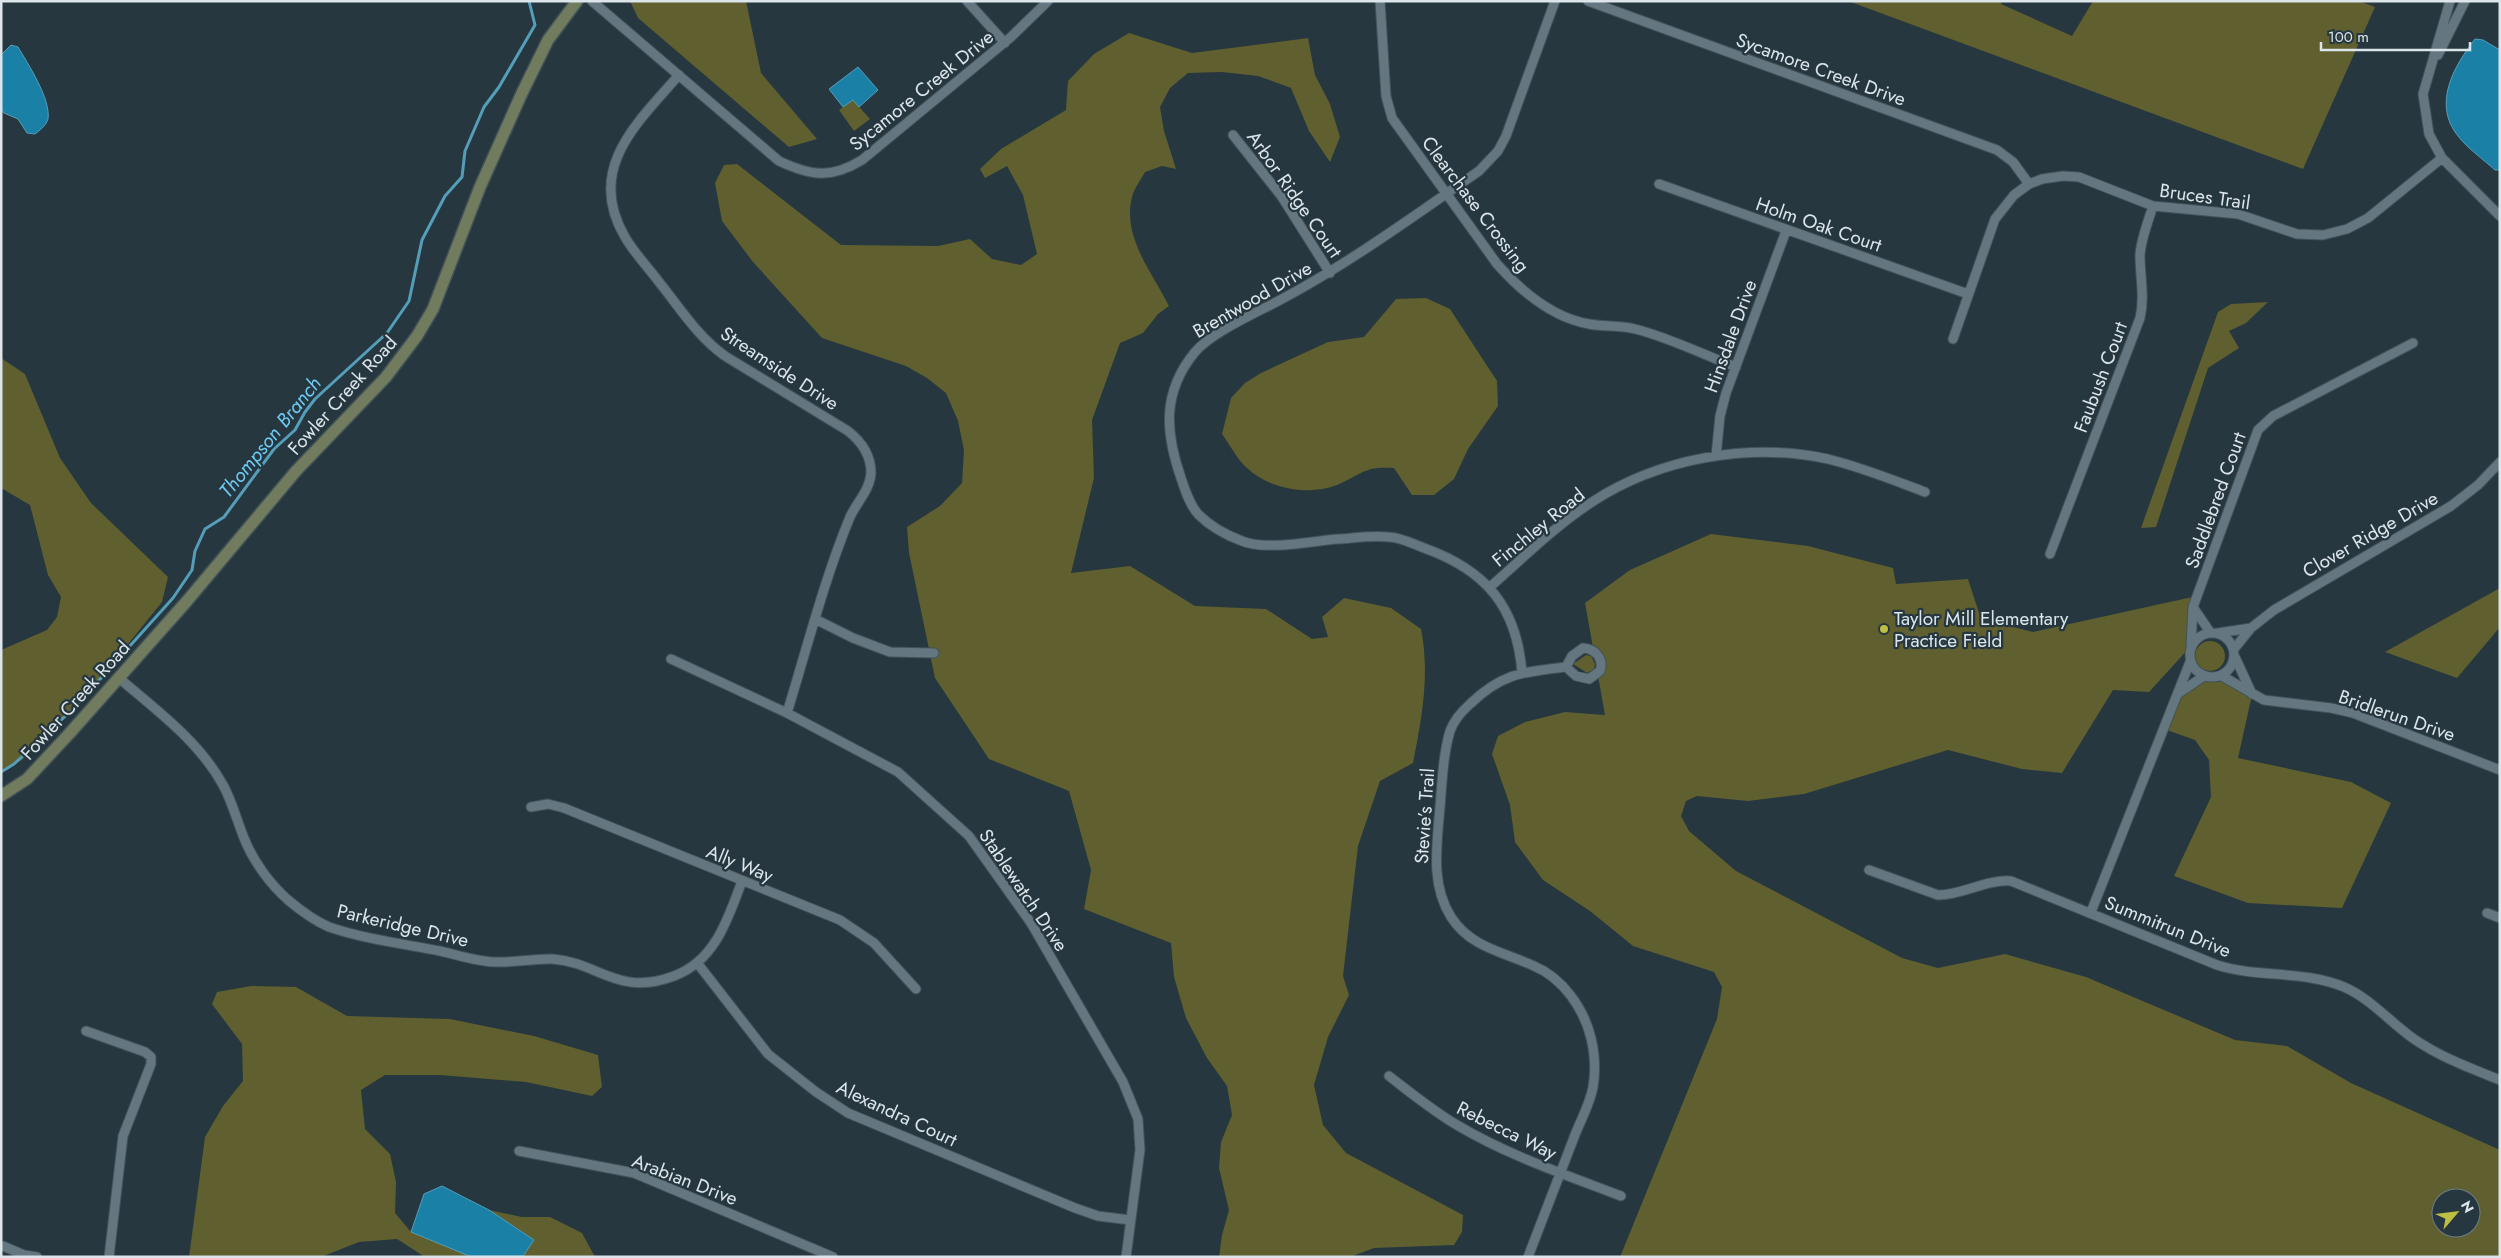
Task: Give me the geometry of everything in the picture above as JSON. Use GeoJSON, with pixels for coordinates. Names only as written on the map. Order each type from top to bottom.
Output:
{"type":"FeatureCollection","features":[{"type":"Feature","properties":{"kind":"main road","name":"Fowler Creek Road"},"geometry":{"type":"LineString","coordinates":[[1,796],[27,779],[119,678],[284,485],[386,377],[417,336],[433,309],[469,212],[522,93],[548,40],[577,1]]}},
{"type":"Feature","properties":{"kind":"street","name":"Sycamore Creek Drive"},"geometry":{"type":"LineString","coordinates":[[592,1],[780,161],[802,172],[837,173],[862,160],[1005,43],[1048,1]]}},
{"type":"Feature","properties":{"kind":"street"},"geometry":{"type":"LineString","coordinates":[[967,1],[1005,43]]}},
{"type":"Feature","properties":{"kind":"street","name":"Clearchase Crossing"},"geometry":{"type":"LineString","coordinates":[[1380,1],[1388,107],[1392,118],[1497,264],[1516,285],[1549,309],[1588,324],[1635,329],[1736,367]]}},
{"type":"Feature","properties":{"kind":"street","name":"Brentwood Drive"},"geometry":{"type":"LineString","coordinates":[[1522,673],[1520,648],[1507,612],[1490,587],[1471,570],[1454,560],[1391,536],[1281,545],[1245,543],[1217,530],[1197,513],[1189,497],[1172,451],[1167,422],[1177,380],[1196,351],[1222,332],[1330,273],[1479,171],[1498,151],[1506,136],[1554,1]]}},
{"type":"Feature","properties":{"kind":"street","name":"Sycamore Creek Drive"},"geometry":{"type":"LineString","coordinates":[[1588,1],[1997,150],[2013,162],[2029,184]]}},
{"type":"Feature","properties":{"kind":"street"},"geometry":{"type":"LineString","coordinates":[[2450,1],[2424,94],[2429,134],[2442,158],[2500,216]]}},
{"type":"Feature","properties":{"kind":"street"},"geometry":{"type":"LineString","coordinates":[[2433,64],[2465,1]]}},
{"type":"Feature","properties":{"kind":"street","name":"Streamside Drive"},"geometry":{"type":"LineString","coordinates":[[679,75],[633,129],[618,153],[611,182],[613,207],[618,223],[630,244],[707,341],[725,356],[848,431],[858,440],[866,452],[870,464],[869,483],[851,516],[815,619],[787,713]]}},
{"type":"Feature","properties":{"kind":"street","name":"Arbor Ridge Court"},"geometry":{"type":"LineString","coordinates":[[1234,135],[1282,197],[1330,273]]}},
{"type":"Feature","properties":{"kind":"street","name":"Bruces Trail"},"geometry":{"type":"LineString","coordinates":[[1952,339],[1994,218],[2001,208],[2029,184],[2052,177],[2079,177],[2153,206],[2238,214],[2297,234],[2312,236],[2334,234],[2358,225],[2442,158]]}},
{"type":"Feature","properties":{"kind":"street","name":"Holm Oak Court"},"geometry":{"type":"LineString","coordinates":[[1659,184],[1968,294]]}},
{"type":"Feature","properties":{"kind":"street","name":"Faubush Court"},"geometry":{"type":"LineString","coordinates":[[2050,554],[2140,318],[2143,296],[2140,266],[2142,243],[2153,206]]}},
{"type":"Feature","properties":{"kind":"street","name":"Hinsdale Drive"},"geometry":{"type":"LineString","coordinates":[[1716,456],[1720,416],[1786,230]]}},
{"type":"Feature","properties":{"kind":"street","name":"Saddlebred Court"},"geometry":{"type":"LineString","coordinates":[[2191,646],[2193,607],[2258,430],[2264,423],[2413,344]]}},
{"type":"Feature","properties":{"kind":"street","name":"Finchley Road"},"geometry":{"type":"LineString","coordinates":[[1490,587],[1570,518],[1593,502],[1649,474],[1716,456],[1786,453],[1827,459],[1925,492]]}},
{"type":"Feature","properties":{"kind":"street","name":"Clover Ridge Drive"},"geometry":{"type":"LineString","coordinates":[[2222,676],[2233,665],[2234,653],[2251,628],[2274,610],[2450,506],[2478,485],[2500,462]]}},
{"type":"Feature","properties":{"kind":"street"},"geometry":{"type":"LineString","coordinates":[[2193,607],[2214,633],[2231,642],[2252,695]]}},
{"type":"Feature","properties":{"kind":"street"},"geometry":{"type":"LineString","coordinates":[[815,619],[853,638],[890,652],[934,653]]}},
{"type":"Feature","properties":{"kind":"street","name":"Clover Ridge Drive"},"geometry":{"type":"LineString","coordinates":[[2191,646],[2202,635],[2251,628]]}},
{"type":"Feature","properties":{"kind":"street"},"geometry":{"type":"LineString","coordinates":[[2090,912],[2178,694],[2190,662],[2191,646]]}},
{"type":"Feature","properties":{"kind":"street","name":"Stablewatch Drive"},"geometry":{"type":"LineString","coordinates":[[672,659],[787,713],[898,772],[969,836],[1031,923],[1123,1082],[1138,1119],[1140,1150],[1126,1257]]}},
{"type":"Feature","properties":{"kind":"street"},"geometry":{"type":"LineString","coordinates":[[2190,662],[2197,672],[2204,676],[2212,678],[2222,676]]}},
{"type":"Feature","properties":{"kind":"street","name":"Stevie’s Trail"},"geometry":{"type":"LineString","coordinates":[[1528,1257],[1593,1089],[1594,1056],[1585,1020],[1570,995],[1548,974],[1536,966],[1486,948],[1467,936],[1452,918],[1438,884],[1435,859],[1445,754],[1450,730],[1461,712],[1486,688],[1522,673],[1566,667]]}},
{"type":"Feature","properties":{"kind":"street"},"geometry":{"type":"LineString","coordinates":[[2178,694],[2204,676]]}},
{"type":"Feature","properties":{"kind":"street","name":"Bridlerun Drive"},"geometry":{"type":"LineString","coordinates":[[2222,676],[2252,695],[2264,700],[2332,708],[2353,713],[2500,770]]}},
{"type":"Feature","properties":{"kind":"street","name":"Parkeridge Drive"},"geometry":{"type":"LineString","coordinates":[[119,678],[194,744],[224,787],[245,840],[263,872],[289,901],[327,926],[495,962],[554,959],[609,978],[632,983],[655,982],[675,976],[698,964],[712,947],[726,924],[742,881]]}},
{"type":"Feature","properties":{"kind":"street","name":"Ally Way"},"geometry":{"type":"LineString","coordinates":[[531,807],[548,804],[564,808],[840,920],[855,928],[891,959],[916,989]]}},
{"type":"Feature","properties":{"kind":"street","name":"Summitrun Drive"},"geometry":{"type":"LineString","coordinates":[[1869,870],[1938,895],[1949,895],[1993,882],[2011,881],[2233,970],[2310,977],[2346,988],[2426,1047],[2500,1080]]}},
{"type":"Feature","properties":{"kind":"street"},"geometry":{"type":"LineString","coordinates":[[2487,913],[2500,918]]}},
{"type":"Feature","properties":{"kind":"street","name":"Alexandra Court"},"geometry":{"type":"LineString","coordinates":[[698,964],[768,1054],[816,1092],[848,1113],[1075,1208],[1098,1216],[1130,1220]]}},
{"type":"Feature","properties":{"kind":"street"},"geometry":{"type":"LineString","coordinates":[[86,1031],[145,1052],[151,1057],[151,1064],[123,1136],[109,1257]]}},
{"type":"Feature","properties":{"kind":"street","name":"Rebecca Way"},"geometry":{"type":"LineString","coordinates":[[1389,1076],[1427,1106],[1458,1126],[1560,1173],[1621,1196]]}},
{"type":"Feature","properties":{"kind":"street","name":"Arabian Drive"},"geometry":{"type":"LineString","coordinates":[[519,1151],[634,1174],[833,1257]]}},
{"type":"Feature","properties":{"kind":"street"},"geometry":{"type":"LineString","coordinates":[[2,1246],[24,1255],[37,1257]]}},
{"type":"Feature","properties":{"kind":"shaded area"},"geometry":{"type":"Polygon","coordinates":[[[630,1],[746,1],[761,73],[817,139],[789,147],[638,18],[630,1]]]}},
{"type":"Feature","properties":{"kind":"shaded area"},"geometry":{"type":"Polygon","coordinates":[[[1848,1],[2002,1],[2001,4],[2072,36],[2093,1],[2359,1],[2375,7],[2303,169],[1848,1]]]}},
{"type":"Feature","properties":{"kind":"shaded area"},"geometry":{"type":"Polygon","coordinates":[[[1129,33],[1192,53],[1308,38],[1315,75],[1330,104],[1340,137],[1330,162],[1309,131],[1291,88],[1258,76],[1222,72],[1188,73],[1170,88],[1160,107],[1164,131],[1176,169],[1162,166],[1145,172],[1133,194],[1130,212],[1131,226],[1140,254],[1169,306],[1158,314],[1143,333],[1120,343],[1092,420],[1094,478],[1071,573],[1130,566],[1195,606],[1266,609],[1312,639],[1328,637],[1322,617],[1344,598],[1391,608],[1421,629],[1425,663],[1424,696],[1413,763],[1380,781],[1358,846],[1343,976],[1349,995],[1328,1037],[1314,1085],[1323,1125],[1346,1153],[1463,1215],[1462,1232],[1454,1245],[1374,1248],[1350,1257],[1219,1257],[1222,1235],[1229,1210],[1219,1168],[1221,1142],[1232,1115],[1227,1086],[1207,1058],[1186,1018],[1174,977],[1171,943],[1084,909],[1091,870],[1069,791],[989,759],[935,678],[909,553],[907,527],[940,506],[962,483],[964,450],[958,421],[946,393],[927,378],[906,366],[822,338],[753,262],[722,221],[715,183],[724,165],[737,164],[841,245],[938,246],[970,239],[992,259],[1021,265],[1037,254],[1023,195],[1007,166],[985,178],[980,169],[1001,149],[1066,110],[1068,81],[1094,54],[1129,33]]]}},
{"type":"Feature","properties":{"kind":"shaded area"},"geometry":{"type":"Polygon","coordinates":[[[853,100],[870,119],[854,131],[839,110],[853,100]]]}},
{"type":"Feature","properties":{"kind":"shaded area"},"geometry":{"type":"Polygon","coordinates":[[[1426,298],[1450,309],[1497,381],[1498,406],[1468,449],[1454,479],[1434,495],[1412,495],[1394,468],[1376,468],[1337,485],[1314,490],[1302,490],[1278,486],[1266,481],[1243,464],[1222,434],[1231,398],[1245,383],[1261,373],[1328,342],[1364,337],[1396,299],[1426,298]]]}},
{"type":"Feature","properties":{"kind":"shaded area"},"geometry":{"type":"Polygon","coordinates":[[[2268,302],[2246,323],[2229,331],[2239,348],[2208,368],[2156,527],[2141,528],[2218,312],[2231,304],[2268,302]]]}},
{"type":"Feature","properties":{"kind":"shaded area"},"geometry":{"type":"Polygon","coordinates":[[[1,358],[25,374],[60,458],[91,503],[168,577],[162,602],[103,675],[22,760],[1,770],[1,650],[47,630],[57,617],[61,597],[48,575],[30,505],[1,488],[1,358]]]}},
{"type":"Feature","properties":{"kind":"shaded area"},"geometry":{"type":"Polygon","coordinates":[[[1711,534],[1808,546],[1893,568],[1896,584],[1968,579],[1981,619],[2033,632],[2197,596],[2191,646],[2149,692],[2113,690],[2062,773],[2022,769],[1948,750],[1804,794],[1748,801],[1697,796],[1686,801],[1681,816],[1689,831],[1736,871],[1902,958],[1938,968],[2005,954],[2086,977],[2235,1040],[2287,1046],[2351,1083],[2500,1150],[2500,1257],[1620,1257],[1717,1019],[1722,987],[1714,972],[1633,946],[1590,911],[1543,880],[1515,842],[1510,805],[1492,754],[1498,736],[1525,722],[1565,712],[1605,715],[1585,603],[1630,570],[1711,534]]]}},
{"type":"Feature","properties":{"kind":"shaded area"},"geometry":{"type":"Polygon","coordinates":[[[2500,588],[2500,627],[2457,678],[2385,652],[2500,588]]]}},
{"type":"Feature","properties":{"kind":"shaded area"},"geometry":{"type":"Polygon","coordinates":[[[2210,641],[2221,645],[2225,656],[2221,667],[2210,671],[2199,667],[2195,656],[2199,645],[2210,641]]]}},
{"type":"Feature","properties":{"kind":"shaded area"},"geometry":{"type":"Polygon","coordinates":[[[1586,655],[1591,656],[1595,664],[1594,669],[1587,673],[1573,664],[1586,655]]]}},
{"type":"Feature","properties":{"kind":"shaded area"},"geometry":{"type":"Polygon","coordinates":[[[2204,676],[2222,676],[2252,695],[2238,758],[2351,782],[2391,803],[2342,908],[2248,903],[2174,876],[2211,797],[2209,760],[2195,740],[2164,729],[2178,693],[2204,676]]]}},
{"type":"Feature","properties":{"kind":"shaded area"},"geometry":{"type":"Polygon","coordinates":[[[251,986],[296,987],[347,1016],[450,1019],[534,1036],[598,1055],[602,1087],[592,1096],[526,1082],[440,1075],[385,1075],[361,1090],[365,1129],[390,1154],[396,1182],[395,1213],[411,1232],[523,1256],[534,1240],[489,1210],[522,1217],[550,1217],[582,1233],[595,1257],[425,1257],[397,1239],[359,1242],[321,1257],[189,1257],[205,1137],[223,1106],[243,1081],[242,1044],[212,1004],[217,992],[251,986]]]}},
{"type":"Feature","properties":{"kind":"water"},"geometry":{"type":"Polygon","coordinates":[[[2475,39],[2483,40],[2500,50],[2500,170],[2495,170],[2462,141],[2450,124],[2447,111],[2446,98],[2454,73],[2475,39]]]}},
{"type":"Feature","properties":{"kind":"water"},"geometry":{"type":"Polygon","coordinates":[[[11,45],[18,47],[33,72],[46,102],[48,119],[44,126],[35,134],[27,133],[18,119],[4,113],[1,109],[1,55],[11,45]]]}},
{"type":"Feature","properties":{"kind":"water"},"geometry":{"type":"Polygon","coordinates":[[[858,67],[878,90],[859,107],[853,100],[843,107],[829,89],[858,67]]]}},
{"type":"Feature","properties":{"kind":"water"},"geometry":{"type":"Polygon","coordinates":[[[442,1186],[489,1210],[534,1240],[523,1256],[469,1256],[411,1232],[424,1194],[442,1186]]]}},
{"type":"Feature","properties":{"kind":"waterway","name":"Thompson Branch"},"geometry":{"type":"LineString","coordinates":[[1,772],[14,764],[75,707],[173,598],[192,570],[195,551],[205,529],[224,517],[274,449],[295,430],[315,399],[387,333],[409,301],[422,240],[445,196],[462,177],[465,151],[484,107],[499,87],[535,25],[529,1]]}},
{"type":"Feature","properties":{"kind":"place","name":"Taylor Mill Elementary Practice Field"},"geometry":{"type":"Point","coordinates":[1884,629]}}]}
